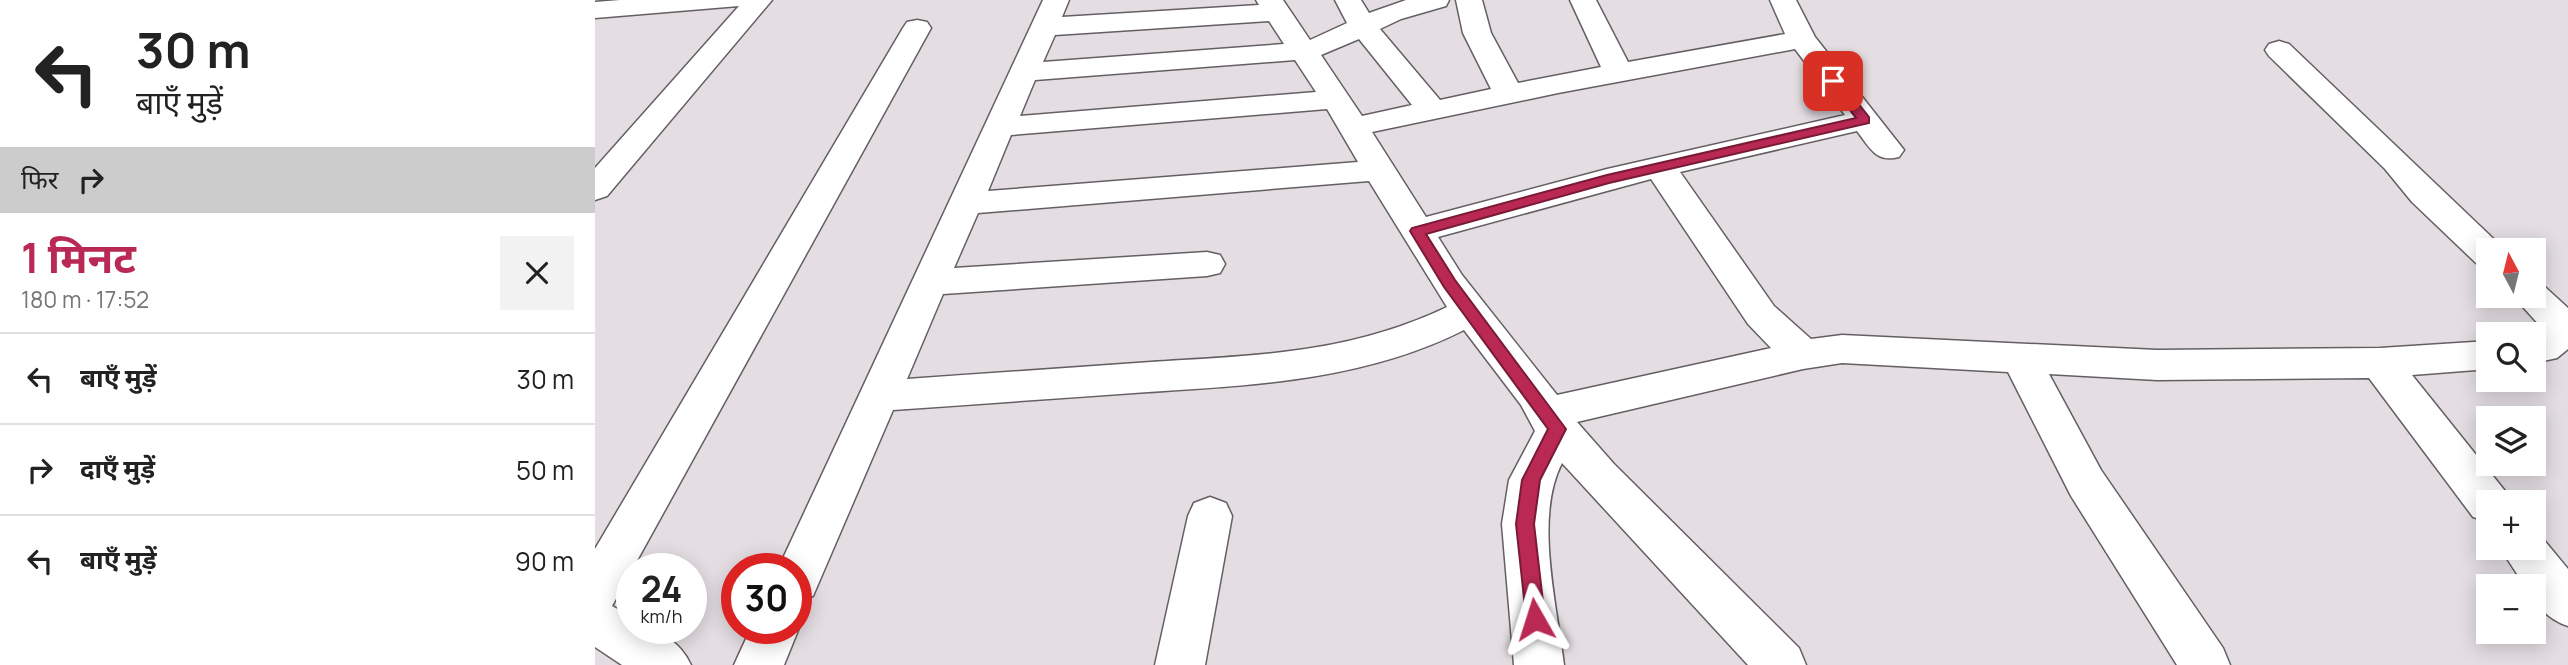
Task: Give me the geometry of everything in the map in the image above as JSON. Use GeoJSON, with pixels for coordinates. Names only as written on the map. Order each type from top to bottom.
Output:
{"type":"FeatureCollection","features":[{"type":"Feature","properties":{"kind":"street"},"geometry":{"type":"LineString","coordinates":[[605,11],[732,0]]}},
{"type":"Feature","properties":{"kind":"street"},"geometry":{"type":"LineString","coordinates":[[595,189],[759,0]]}},
{"type":"Feature","properties":{"kind":"street"},"geometry":{"type":"LineString","coordinates":[[1023,72],[1302,51],[1324,45],[1355,12],[1436,0]]}},
{"type":"Feature","properties":{"kind":"street"},"geometry":{"type":"LineString","coordinates":[[1469,0],[1477,33],[1509,94]]}},
{"type":"Feature","properties":{"kind":"street"},"geometry":{"type":"LineString","coordinates":[[1583,0],[1619,73]]}},
{"type":"Feature","properties":{"kind":"street"},"geometry":{"type":"LineString","coordinates":[[1783,0],[1802,39],[1888,150]]}},
{"type":"Feature","properties":{"kind":"street"},"geometry":{"type":"LineString","coordinates":[[809,553],[1050,13],[1273,6],[1344,113],[1449,284],[1538,398],[1551,421],[1599,477],[1781,665]]}},
{"type":"Feature","properties":{"kind":"street"},"geometry":{"type":"LineString","coordinates":[[1355,12],[1432,110]]}},
{"type":"Feature","properties":{"kind":"street"},"geometry":{"type":"LineString","coordinates":[[595,592],[917,28]]}},
{"type":"Feature","properties":{"kind":"street"},"geometry":{"type":"LineString","coordinates":[[999,127],[1432,110],[1802,39]]}},
{"type":"Feature","properties":{"kind":"street"},"geometry":{"type":"LineString","coordinates":[[2279,50],[2397,162],[2424,194],[2476,243]]}},
{"type":"Feature","properties":{"kind":"street"},"geometry":{"type":"LineString","coordinates":[[1417,231],[1660,167],[1864,120]]}},
{"type":"Feature","properties":{"kind":"street"},"geometry":{"type":"LineString","coordinates":[[1660,167],[1761,316],[1803,355]]}},
{"type":"Feature","properties":{"kind":"street"},"geometry":{"type":"LineString","coordinates":[[966,203],[1379,170]]}},
{"type":"Feature","properties":{"kind":"street"},"geometry":{"type":"LineString","coordinates":[[931,282],[1207,264]]}},
{"type":"Feature","properties":{"kind":"street"},"geometry":{"type":"LineString","coordinates":[[2546,346],[2563,332],[2548,302]]}},
{"type":"Feature","properties":{"kind":"street"},"geometry":{"type":"LineString","coordinates":[[880,396],[1286,368],[1386,348],[1418,337],[1471,311]]}},
{"type":"Feature","properties":{"kind":"street"},"geometry":{"type":"LineString","coordinates":[[1551,421],[1803,355],[1842,349],[2157,365],[2379,363],[2476,356]]}},
{"type":"Feature","properties":{"kind":"street"},"geometry":{"type":"LineString","coordinates":[[2021,359],[2087,483],[2205,665]]}},
{"type":"Feature","properties":{"kind":"street"},"geometry":{"type":"LineString","coordinates":[[2379,363],[2478,490]]}},
{"type":"Feature","properties":{"kind":"street"},"geometry":{"type":"LineString","coordinates":[[1539,665],[1525,524],[1531,480],[1551,421]]}},
{"type":"Feature","properties":{"kind":"street"},"geometry":{"type":"LineString","coordinates":[[1180,665],[1210,516]]}},
{"type":"Feature","properties":{"kind":"street"},"geometry":{"type":"LineString","coordinates":[[2532,560],[2568,605]]}},
{"type":"Feature","properties":{"kind":"street"},"geometry":{"type":"LineString","coordinates":[[595,621],[666,665]]}},
{"type":"Feature","properties":{"kind":"street"},"geometry":{"type":"LineString","coordinates":[[759,665],[768,644]]}},
{"type":"Feature","properties":{"kind":"route"},"geometry":{"type":"LineString","coordinates":[[1535,619],[1525,524],[1531,480],[1557,429],[1545,414],[1538,398],[1449,284],[1417,231],[1607,179],[1864,120],[1833,81]]}}]}
